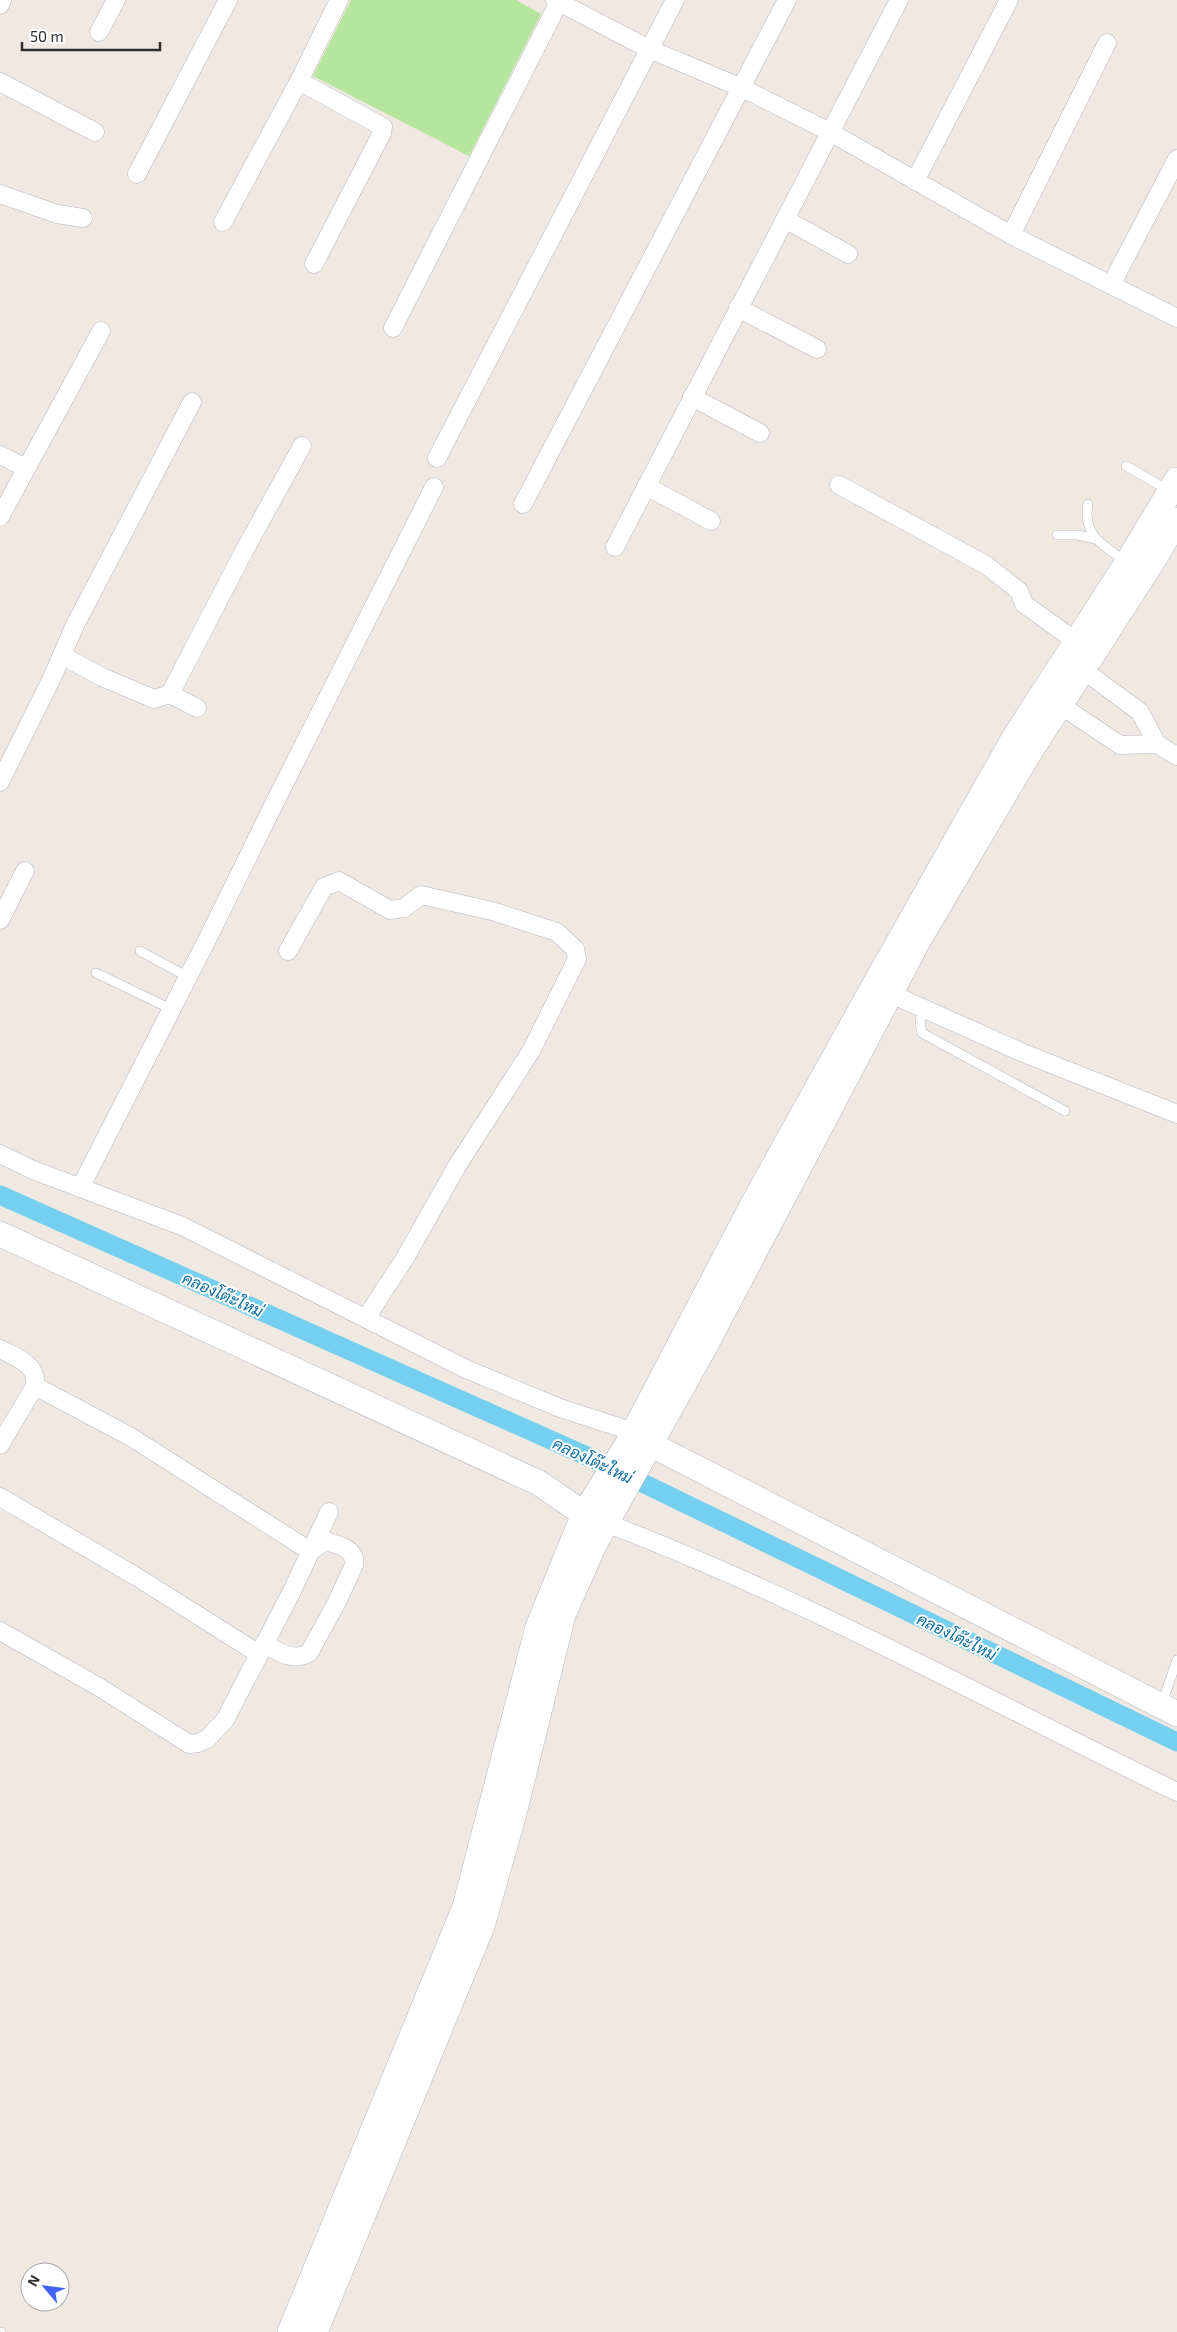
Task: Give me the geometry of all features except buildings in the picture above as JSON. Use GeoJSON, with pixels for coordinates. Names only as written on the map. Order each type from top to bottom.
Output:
{"type":"FeatureCollection","features":[{"type":"Feature","properties":{"kind":"street"},"geometry":{"type":"LineString","coordinates":[[0,5],[2,0]]}},
{"type":"Feature","properties":{"kind":"street"},"geometry":{"type":"LineString","coordinates":[[99,32],[116,0]]}},
{"type":"Feature","properties":{"kind":"street"},"geometry":{"type":"LineString","coordinates":[[138,174],[228,0]]}},
{"type":"Feature","properties":{"kind":"street"},"geometry":{"type":"LineString","coordinates":[[223,222],[299,82],[338,0]]}},
{"type":"Feature","properties":{"kind":"street"},"geometry":{"type":"LineString","coordinates":[[437,458],[675,0]]}},
{"type":"Feature","properties":{"kind":"street"},"geometry":{"type":"LineString","coordinates":[[522,504],[787,0]]}},
{"type":"Feature","properties":{"kind":"street"},"geometry":{"type":"LineString","coordinates":[[615,547],[899,0]]}},
{"type":"Feature","properties":{"kind":"street"},"geometry":{"type":"LineString","coordinates":[[915,181],[1009,0]]}},
{"type":"Feature","properties":{"kind":"street"},"geometry":{"type":"LineString","coordinates":[[393,328],[558,1],[649,49],[742,88],[830,132],[1011,235],[1177,318]]}},
{"type":"Feature","properties":{"kind":"street"},"geometry":{"type":"LineString","coordinates":[[1011,235],[1107,43]]}},
{"type":"Feature","properties":{"kind":"street"},"geometry":{"type":"LineString","coordinates":[[0,82],[95,132]]}},
{"type":"Feature","properties":{"kind":"street"},"geometry":{"type":"LineString","coordinates":[[299,82],[383,127],[382,133],[314,264]]}},
{"type":"Feature","properties":{"kind":"street"},"geometry":{"type":"LineString","coordinates":[[1111,285],[1177,159]]}},
{"type":"Feature","properties":{"kind":"street"},"geometry":{"type":"LineString","coordinates":[[0,194],[57,214],[83,218]]}},
{"type":"Feature","properties":{"kind":"street"},"geometry":{"type":"LineString","coordinates":[[785,219],[848,254]]}},
{"type":"Feature","properties":{"kind":"street"},"geometry":{"type":"LineString","coordinates":[[738,308],[818,349]]}},
{"type":"Feature","properties":{"kind":"street"},"geometry":{"type":"LineString","coordinates":[[0,517],[101,331]]}},
{"type":"Feature","properties":{"kind":"street"},"geometry":{"type":"LineString","coordinates":[[692,397],[760,433]]}},
{"type":"Feature","properties":{"kind":"street"},"geometry":{"type":"LineString","coordinates":[[0,782],[62,656],[88,598],[192,402]]}},
{"type":"Feature","properties":{"kind":"street"},"geometry":{"type":"LineString","coordinates":[[170,694],[244,551],[302,446]]}},
{"type":"Feature","properties":{"kind":"street"},"geometry":{"type":"LineString","coordinates":[[0,455],[26,468]]}},
{"type":"Feature","properties":{"kind":"street"},"geometry":{"type":"LineString","coordinates":[[640,1442],[754,1202],[876,982],[1014,738],[1127,563],[1174,485]]}},
{"type":"Feature","properties":{"kind":"street"},"geometry":{"type":"LineString","coordinates":[[646,486],[711,521]]}},
{"type":"Feature","properties":{"kind":"street"},"geometry":{"type":"LineString","coordinates":[[839,486],[986,565],[1019,590],[1024,604],[1076,642]]}},
{"type":"Feature","properties":{"kind":"street"},"geometry":{"type":"LineString","coordinates":[[80,1188],[434,487]]}},
{"type":"Feature","properties":{"kind":"street"},"geometry":{"type":"LineString","coordinates":[[290,2332],[465,1907],[538,1627],[599,1513],[640,1442],[704,1348],[918,942],[1022,766],[1177,520]]}},
{"type":"Feature","properties":{"kind":"street"},"geometry":{"type":"LineString","coordinates":[[62,656],[102,677],[154,699],[170,694],[198,708]]}},
{"type":"Feature","properties":{"kind":"street"},"geometry":{"type":"LineString","coordinates":[[1083,670],[1140,712],[1157,744],[1177,756]]}},
{"type":"Feature","properties":{"kind":"street"},"geometry":{"type":"LineString","coordinates":[[1060,705],[1120,745],[1157,744]]}},
{"type":"Feature","properties":{"kind":"street"},"geometry":{"type":"LineString","coordinates":[[0,920],[25,871]]}},
{"type":"Feature","properties":{"kind":"street"},"geometry":{"type":"LineString","coordinates":[[288,951],[324,887],[338,881],[390,910],[404,908],[421,895],[492,911],[557,932],[575,949],[576,959],[531,1051],[457,1166],[405,1258],[366,1318]]}},
{"type":"Feature","properties":{"kind":"street"},"geometry":{"type":"LineString","coordinates":[[891,994],[1021,1052],[1177,1114]]}},
{"type":"Feature","properties":{"kind":"street"},"geometry":{"type":"LineString","coordinates":[[0,1154],[33,1170],[182,1226],[466,1369],[640,1442],[1169,1710]]}},
{"type":"Feature","properties":{"kind":"street"},"geometry":{"type":"LineString","coordinates":[[0,1234],[900,1652],[1177,1792]]}},
{"type":"Feature","properties":{"kind":"street"},"geometry":{"type":"LineString","coordinates":[[0,1350],[30,1366],[36,1375],[35,1386],[0,1445]]}},
{"type":"Feature","properties":{"kind":"street"},"geometry":{"type":"LineString","coordinates":[[35,1386],[131,1437],[310,1551]]}},
{"type":"Feature","properties":{"kind":"street"},"geometry":{"type":"LineString","coordinates":[[0,1497],[262,1649],[292,1658],[301,1657],[309,1653],[336,1604],[354,1565],[355,1559],[353,1554],[342,1546],[326,1541],[310,1551]]}},
{"type":"Feature","properties":{"kind":"street"},"geometry":{"type":"LineString","coordinates":[[0,1631],[99,1687],[189,1744],[198,1744],[207,1739],[225,1720],[330,1512]]}},
{"type":"Feature","properties":{"kind":"street"},"geometry":{"type":"LineString","coordinates":[[315,2332],[482,1926],[513,1817],[563,1615],[599,1513]]}},
{"type":"Feature","properties":{"kind":"lane"},"geometry":{"type":"LineString","coordinates":[[1126,466],[1174,485]]}},
{"type":"Feature","properties":{"kind":"lane"},"geometry":{"type":"LineString","coordinates":[[1088,504],[1086,514],[1088,529],[1096,540],[1127,563]]}},
{"type":"Feature","properties":{"kind":"lane"},"geometry":{"type":"LineString","coordinates":[[1057,535],[1078,535],[1096,540]]}},
{"type":"Feature","properties":{"kind":"lane"},"geometry":{"type":"LineString","coordinates":[[140,951],[188,977]]}},
{"type":"Feature","properties":{"kind":"lane"},"geometry":{"type":"LineString","coordinates":[[96,973],[172,1009]]}},
{"type":"Feature","properties":{"kind":"lane"},"geometry":{"type":"LineString","coordinates":[[924,1008],[920,1021],[922,1032],[1066,1111]]}},
{"type":"Feature","properties":{"kind":"lane"},"geometry":{"type":"LineString","coordinates":[[1169,1710],[1177,1660]]}},
{"type":"Feature","properties":{"kind":"green space"},"geometry":{"type":"Polygon","coordinates":[[[351,0],[516,0],[541,14],[469,156],[313,76],[351,0]]]}},
{"type":"Feature","properties":{"kind":"waterway","name":"คลองโต๊ะใหม่"},"geometry":{"type":"LineString","coordinates":[[0,1195],[589,1457],[1177,1742]]}}]}
